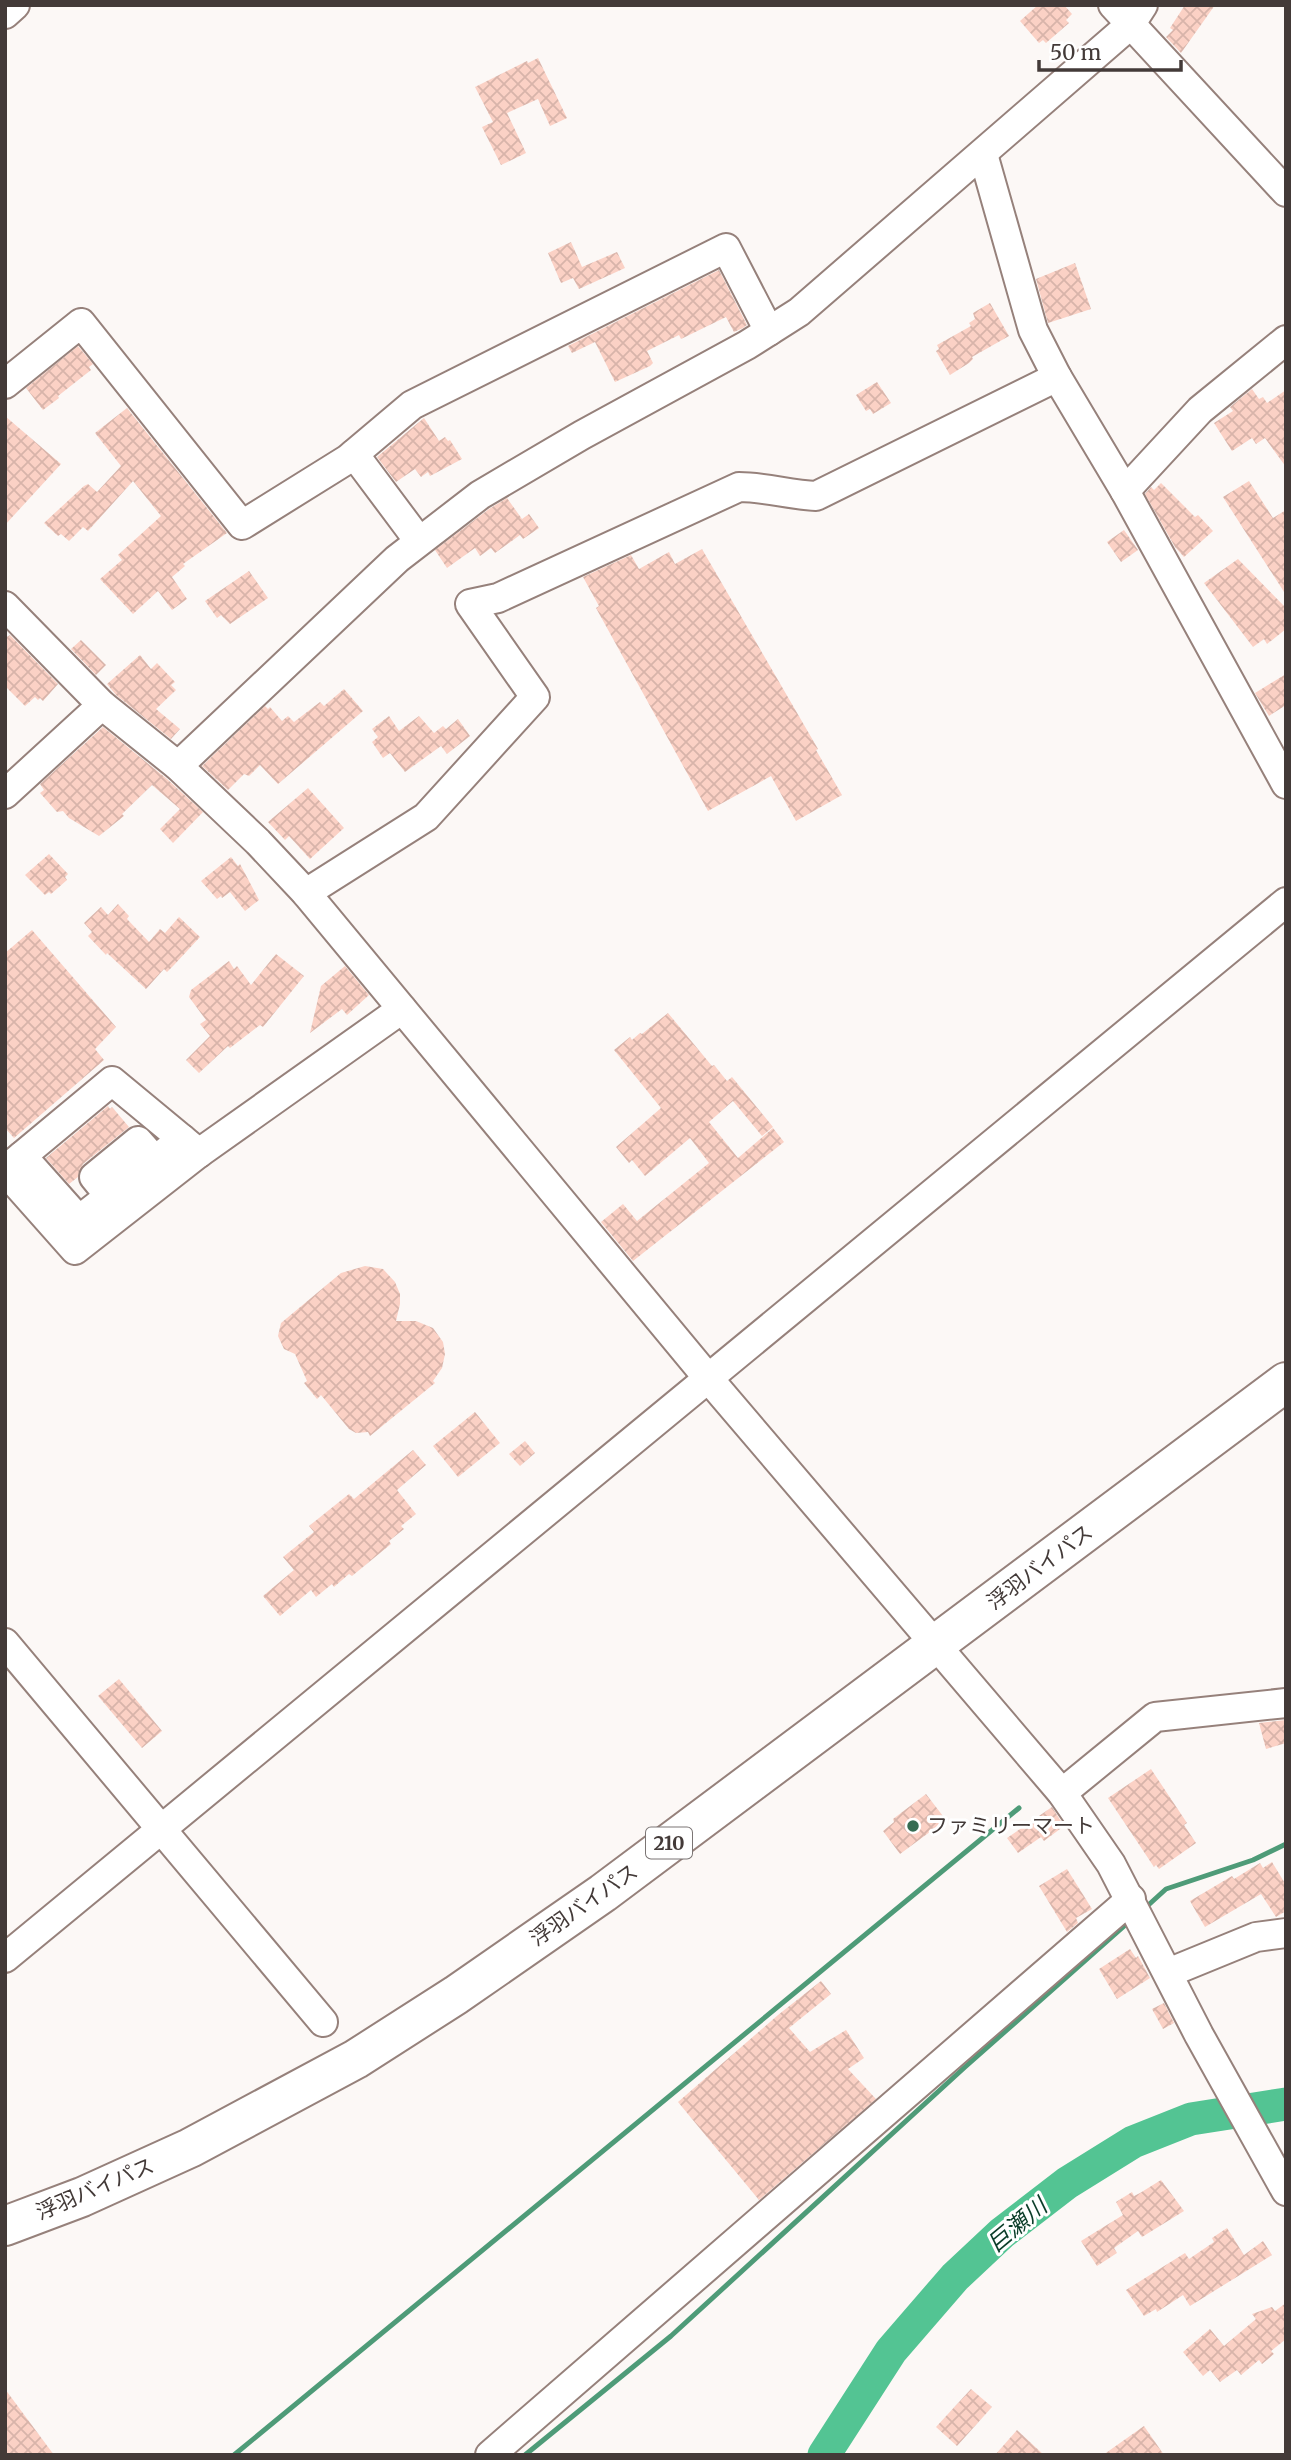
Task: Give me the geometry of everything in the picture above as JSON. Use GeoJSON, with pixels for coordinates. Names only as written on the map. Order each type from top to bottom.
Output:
{"type":"FeatureCollection","features":[{"type":"Feature","properties":{"kind":"highway","name":"浮羽バイパス"},"geometry":{"type":"LineString","coordinates":[[5,2226],[82,2197],[190,2148],[356,2059],[456,1995],[603,1893],[1286,1382]]}},
{"type":"Feature","properties":{"kind":"street"},"geometry":{"type":"LineString","coordinates":[[5,14],[15,5]]}},
{"type":"Feature","properties":{"kind":"street"},"geometry":{"type":"LineString","coordinates":[[178,766],[397,559],[480,495],[799,312],[983,154],[1129,12],[1286,192]]}},
{"type":"Feature","properties":{"kind":"street"},"geometry":{"type":"LineString","coordinates":[[983,154],[1033,330],[1286,784]]}},
{"type":"Feature","properties":{"kind":"street"},"geometry":{"type":"LineString","coordinates":[[5,384],[81,323],[242,525],[354,454],[412,405],[726,248],[769,331]]}},
{"type":"Feature","properties":{"kind":"street"},"geometry":{"type":"LineString","coordinates":[[1125,491],[1200,411],[1286,341]]}},
{"type":"Feature","properties":{"kind":"street"},"geometry":{"type":"LineString","coordinates":[[306,893],[426,817],[535,698],[470,604],[498,598],[739,487],[761,487],[794,495],[816,496],[1057,377]]}},
{"type":"Feature","properties":{"kind":"street"},"geometry":{"type":"LineString","coordinates":[[354,454],[419,541]]}},
{"type":"Feature","properties":{"kind":"street"},"geometry":{"type":"LineString","coordinates":[[5,606],[102,705],[178,766],[258,842],[306,893],[708,1378],[1062,1793],[1111,1864],[1199,2035],[1286,2191]]}},
{"type":"Feature","properties":{"kind":"street"},"geometry":{"type":"LineString","coordinates":[[5,794],[102,705]]}},
{"type":"Feature","properties":{"kind":"street"},"geometry":{"type":"LineString","coordinates":[[5,1958],[1286,902]]}},
{"type":"Feature","properties":{"kind":"street"},"geometry":{"type":"LineString","coordinates":[[190,1146],[111,1082],[11,1166],[79,1220],[116,1205],[190,1146],[402,1009]]}},
{"type":"Feature","properties":{"kind":"street"},"geometry":{"type":"LineString","coordinates":[[116,1205],[155,1160],[190,1146]]}},
{"type":"Feature","properties":{"kind":"street"},"geometry":{"type":"LineString","coordinates":[[5,1643],[323,2022]]}},
{"type":"Feature","properties":{"kind":"street"},"geometry":{"type":"LineString","coordinates":[[1062,1793],[1155,1717],[1286,1703]]}},
{"type":"Feature","properties":{"kind":"street"},"geometry":{"type":"LineString","coordinates":[[490,2455],[1137,1912]]}},
{"type":"Feature","properties":{"kind":"street"},"geometry":{"type":"LineString","coordinates":[[1168,1973],[1256,1937],[1286,1933]]}},
{"type":"Feature","properties":{"kind":"building"},"geometry":{"type":"Polygon","coordinates":[[[1038,5],[1064,5],[1072,14],[1066,20],[1069,23],[1046,43],[1043,40],[1039,43],[1020,21],[1038,5]]]}},
{"type":"Feature","properties":{"kind":"building"},"geometry":{"type":"Polygon","coordinates":[[[1185,5],[1215,5],[1181,53],[1166,37],[1173,30],[1170,28],[1185,5]]]}},
{"type":"Feature","properties":{"kind":"building"},"geometry":{"type":"Polygon","coordinates":[[[538,58],[567,118],[550,126],[538,99],[507,113],[526,153],[501,165],[482,127],[493,122],[475,87],[538,58]]]}},
{"type":"Feature","properties":{"kind":"building"},"geometry":{"type":"Polygon","coordinates":[[[571,242],[582,267],[617,252],[625,268],[579,289],[573,278],[561,283],[548,253],[571,242]]]}},
{"type":"Feature","properties":{"kind":"building"},"geometry":{"type":"Polygon","coordinates":[[[1075,263],[1091,309],[1048,323],[1036,279],[1075,263]]]}},
{"type":"Feature","properties":{"kind":"building"},"geometry":{"type":"Polygon","coordinates":[[[719,270],[747,325],[743,328],[734,332],[726,317],[681,339],[679,335],[647,351],[653,363],[650,366],[615,382],[595,342],[572,353],[568,346],[719,270]]]}},
{"type":"Feature","properties":{"kind":"building"},"geometry":{"type":"Polygon","coordinates":[[[990,303],[1009,336],[972,357],[969,363],[950,375],[936,351],[939,349],[937,345],[971,326],[969,323],[975,319],[973,313],[990,303]]]}},
{"type":"Feature","properties":{"kind":"building"},"geometry":{"type":"Polygon","coordinates":[[[78,346],[93,364],[89,367],[91,370],[43,410],[26,388],[78,346]]]}},
{"type":"Feature","properties":{"kind":"building"},"geometry":{"type":"Polygon","coordinates":[[[877,382],[891,403],[873,414],[870,409],[866,411],[856,395],[877,382]]]}},
{"type":"Feature","properties":{"kind":"building"},"geometry":{"type":"Polygon","coordinates":[[[1252,389],[1259,399],[1263,397],[1267,403],[1286,390],[1286,467],[1265,438],[1256,444],[1252,438],[1232,451],[1214,423],[1233,411],[1230,407],[1252,389]]]}},
{"type":"Feature","properties":{"kind":"building"},"geometry":{"type":"Polygon","coordinates":[[[127,408],[227,533],[183,564],[185,566],[172,577],[187,599],[172,610],[158,591],[133,614],[100,579],[122,560],[118,555],[161,516],[133,481],[88,531],[83,527],[69,541],[61,534],[58,536],[44,523],[84,486],[88,484],[97,492],[121,466],[95,433],[127,408]]]}},
{"type":"Feature","properties":{"kind":"building"},"geometry":{"type":"Polygon","coordinates":[[[5,416],[61,464],[5,525],[5,416]]]}},
{"type":"Feature","properties":{"kind":"building"},"geometry":{"type":"Polygon","coordinates":[[[424,418],[439,441],[445,437],[450,440],[462,459],[430,476],[428,472],[421,477],[415,469],[396,482],[377,457],[424,418]]]}},
{"type":"Feature","properties":{"kind":"building"},"geometry":{"type":"Polygon","coordinates":[[[1249,481],[1273,518],[1286,510],[1286,595],[1223,497],[1249,481]]]}},
{"type":"Feature","properties":{"kind":"building"},"geometry":{"type":"Polygon","coordinates":[[[1161,483],[1213,531],[1184,557],[1175,547],[1145,494],[1151,487],[1154,490],[1161,483]]]}},
{"type":"Feature","properties":{"kind":"building"},"geometry":{"type":"Polygon","coordinates":[[[507,498],[522,519],[529,514],[539,528],[523,539],[520,535],[495,553],[491,548],[480,556],[475,548],[447,568],[435,550],[507,498]]]}},
{"type":"Feature","properties":{"kind":"building"},"geometry":{"type":"Polygon","coordinates":[[[1124,530],[1138,550],[1121,562],[1107,542],[1124,530]]]}},
{"type":"Feature","properties":{"kind":"building"},"geometry":{"type":"Polygon","coordinates":[[[702,549],[842,795],[796,821],[771,776],[708,811],[596,608],[599,606],[583,577],[631,555],[639,569],[669,552],[675,564],[702,549]]]}},
{"type":"Feature","properties":{"kind":"building"},"geometry":{"type":"Polygon","coordinates":[[[1238,559],[1286,608],[1286,629],[1267,644],[1264,639],[1253,647],[1204,583],[1238,559]]]}},
{"type":"Feature","properties":{"kind":"building"},"geometry":{"type":"Polygon","coordinates":[[[249,571],[268,598],[230,624],[221,615],[217,618],[205,601],[249,571]]]}},
{"type":"Feature","properties":{"kind":"building"},"geometry":{"type":"Polygon","coordinates":[[[10,635],[58,684],[43,701],[35,697],[25,706],[5,686],[5,638],[10,635]]]}},
{"type":"Feature","properties":{"kind":"building"},"geometry":{"type":"Polygon","coordinates":[[[81,640],[106,665],[96,675],[71,649],[81,640]]]}},
{"type":"Feature","properties":{"kind":"building"},"geometry":{"type":"Polygon","coordinates":[[[140,655],[151,669],[157,663],[175,682],[171,685],[176,690],[156,709],[180,729],[171,739],[116,695],[107,684],[140,655]]]}},
{"type":"Feature","properties":{"kind":"building"},"geometry":{"type":"Polygon","coordinates":[[[1286,674],[1286,705],[1269,716],[1255,693],[1286,674]]]}},
{"type":"Feature","properties":{"kind":"building"},"geometry":{"type":"Polygon","coordinates":[[[344,689],[363,711],[278,784],[260,765],[249,776],[244,774],[228,790],[202,766],[265,706],[268,709],[270,707],[282,721],[288,716],[294,722],[320,702],[324,706],[344,689]]]}},
{"type":"Feature","properties":{"kind":"building"},"geometry":{"type":"Polygon","coordinates":[[[389,716],[399,731],[419,716],[434,733],[443,726],[446,729],[458,719],[470,736],[447,754],[441,746],[405,772],[390,753],[383,758],[372,742],[378,737],[372,729],[389,716]]]}},
{"type":"Feature","properties":{"kind":"building"},"geometry":{"type":"Polygon","coordinates":[[[103,727],[203,812],[173,843],[160,829],[180,809],[152,785],[122,814],[124,816],[99,836],[69,818],[63,811],[57,812],[40,793],[44,790],[40,784],[103,727]]]}},
{"type":"Feature","properties":{"kind":"building"},"geometry":{"type":"Polygon","coordinates":[[[308,788],[344,828],[310,859],[289,836],[285,840],[268,822],[308,788]]]}},
{"type":"Feature","properties":{"kind":"building"},"geometry":{"type":"Polygon","coordinates":[[[49,854],[68,874],[65,877],[67,880],[51,894],[49,892],[45,895],[25,875],[49,854]]]}},
{"type":"Feature","properties":{"kind":"building"},"geometry":{"type":"Polygon","coordinates":[[[231,857],[238,866],[240,864],[259,900],[245,911],[230,892],[217,899],[201,881],[231,857]]]}},
{"type":"Feature","properties":{"kind":"building"},"geometry":{"type":"Polygon","coordinates":[[[118,904],[129,916],[127,919],[149,942],[160,929],[165,933],[179,917],[200,937],[167,972],[164,969],[146,989],[88,936],[92,932],[84,923],[101,907],[108,915],[118,904]]]}},
{"type":"Feature","properties":{"kind":"building"},"geometry":{"type":"Polygon","coordinates":[[[32,930],[116,1027],[95,1049],[104,1060],[14,1138],[5,1128],[5,953],[32,930]]]}},
{"type":"Feature","properties":{"kind":"building"},"geometry":{"type":"Polygon","coordinates":[[[276,954],[304,976],[263,1027],[260,1025],[230,1048],[228,1046],[199,1073],[186,1060],[210,1036],[200,1024],[206,1020],[189,997],[191,990],[229,961],[234,969],[237,966],[251,985],[276,954]]]}},
{"type":"Feature","properties":{"kind":"building"},"geometry":{"type":"Polygon","coordinates":[[[345,966],[369,995],[347,1015],[342,1009],[310,1033],[321,986],[345,966]]]}},
{"type":"Feature","properties":{"kind":"building"},"geometry":{"type":"Polygon","coordinates":[[[668,1013],[727,1081],[732,1077],[773,1127],[762,1136],[733,1101],[709,1122],[738,1158],[773,1128],[784,1142],[633,1261],[601,1222],[623,1204],[637,1221],[709,1163],[690,1138],[645,1176],[632,1160],[629,1163],[616,1147],[661,1108],[614,1050],[630,1037],[632,1040],[642,1034],[668,1013]]]}},
{"type":"Feature","properties":{"kind":"building"},"geometry":{"type":"Polygon","coordinates":[[[108,1106],[110,1109],[112,1107],[129,1127],[83,1164],[78,1177],[69,1184],[46,1158],[108,1106]]]}},
{"type":"Feature","properties":{"kind":"building"},"geometry":{"type":"Polygon","coordinates":[[[365,1266],[383,1269],[395,1282],[400,1294],[396,1321],[416,1321],[433,1328],[443,1342],[445,1354],[442,1368],[433,1381],[435,1383],[370,1436],[368,1432],[356,1433],[349,1429],[321,1395],[317,1399],[304,1383],[307,1381],[295,1354],[284,1349],[278,1336],[281,1323],[341,1273],[365,1266]]]}},
{"type":"Feature","properties":{"kind":"building"},"geometry":{"type":"Polygon","coordinates":[[[475,1412],[500,1443],[458,1477],[433,1446],[475,1412]]]}},
{"type":"Feature","properties":{"kind":"building"},"geometry":{"type":"Polygon","coordinates":[[[525,1441],[535,1453],[520,1466],[509,1454],[525,1441]]]}},
{"type":"Feature","properties":{"kind":"building"},"geometry":{"type":"Polygon","coordinates":[[[413,1450],[426,1465],[397,1490],[416,1514],[401,1526],[404,1529],[389,1541],[391,1544],[352,1576],[349,1574],[316,1597],[311,1590],[280,1616],[263,1596],[294,1570],[283,1557],[314,1532],[309,1526],[349,1494],[354,1499],[413,1450]]]}},
{"type":"Feature","properties":{"kind":"building"},"geometry":{"type":"Polygon","coordinates":[[[119,1679],[162,1731],[142,1748],[98,1696],[119,1679]]]}},
{"type":"Feature","properties":{"kind":"building"},"geometry":{"type":"Polygon","coordinates":[[[1286,1720],[1286,1743],[1266,1749],[1259,1723],[1286,1720]]]}},
{"type":"Feature","properties":{"kind":"building"},"geometry":{"type":"Polygon","coordinates":[[[1151,1769],[1187,1823],[1184,1825],[1196,1843],[1159,1869],[1156,1865],[1154,1867],[1108,1798],[1151,1769]]]}},
{"type":"Feature","properties":{"kind":"building","name":"ファミリーマート"},"geometry":{"type":"Polygon","coordinates":[[[926,1794],[946,1820],[900,1854],[883,1831],[894,1822],[893,1819],[926,1794]]]}},
{"type":"Feature","properties":{"kind":"building"},"geometry":{"type":"Polygon","coordinates":[[[1052,1807],[1064,1826],[1044,1841],[1041,1837],[1018,1853],[1007,1838],[1052,1807]]]}},
{"type":"Feature","properties":{"kind":"building"},"geometry":{"type":"Polygon","coordinates":[[[1272,1862],[1286,1885],[1286,1911],[1276,1917],[1261,1894],[1205,1927],[1190,1901],[1232,1876],[1234,1879],[1260,1863],[1263,1868],[1272,1862]]]}},
{"type":"Feature","properties":{"kind":"building"},"geometry":{"type":"Polygon","coordinates":[[[1067,1869],[1092,1909],[1076,1918],[1078,1923],[1067,1932],[1039,1886],[1067,1869]]]}},
{"type":"Feature","properties":{"kind":"building"},"geometry":{"type":"Polygon","coordinates":[[[1130,1949],[1136,1958],[1138,1956],[1150,1978],[1117,1999],[1099,1969],[1130,1949]]]}},
{"type":"Feature","properties":{"kind":"building"},"geometry":{"type":"Polygon","coordinates":[[[821,1981],[831,1994],[789,2028],[810,2052],[846,2030],[864,2058],[848,2069],[876,2099],[759,2200],[678,2102],[821,1981]]]}},
{"type":"Feature","properties":{"kind":"building"},"geometry":{"type":"Polygon","coordinates":[[[1164,2003],[1174,2023],[1163,2029],[1152,2009],[1164,2003]]]}},
{"type":"Feature","properties":{"kind":"building"},"geometry":{"type":"Polygon","coordinates":[[[1161,2180],[1184,2211],[1142,2237],[1138,2231],[1114,2248],[1117,2253],[1097,2266],[1081,2241],[1123,2215],[1116,2202],[1132,2192],[1134,2196],[1161,2180]]]}},
{"type":"Feature","properties":{"kind":"building"},"geometry":{"type":"Polygon","coordinates":[[[1227,2228],[1244,2255],[1263,2241],[1272,2255],[1190,2306],[1183,2295],[1157,2312],[1156,2309],[1144,2316],[1126,2290],[1185,2253],[1189,2259],[1214,2242],[1212,2238],[1227,2228]]]}},
{"type":"Feature","properties":{"kind":"building"},"geometry":{"type":"Polygon","coordinates":[[[1286,2303],[1286,2339],[1271,2351],[1274,2354],[1262,2364],[1259,2360],[1241,2375],[1237,2370],[1220,2382],[1210,2370],[1203,2376],[1183,2352],[1210,2329],[1224,2346],[1256,2319],[1252,2314],[1272,2307],[1275,2311],[1286,2303]]]}},
{"type":"Feature","properties":{"kind":"building"},"geometry":{"type":"Polygon","coordinates":[[[5,2389],[54,2455],[5,2455],[5,2389]]]}},
{"type":"Feature","properties":{"kind":"building"},"geometry":{"type":"Polygon","coordinates":[[[971,2389],[992,2407],[957,2446],[936,2427],[971,2389]]]}},
{"type":"Feature","properties":{"kind":"building"},"geometry":{"type":"Polygon","coordinates":[[[1144,2426],[1164,2455],[1103,2455],[1144,2426]]]}},
{"type":"Feature","properties":{"kind":"building"},"geometry":{"type":"Polygon","coordinates":[[[1017,2430],[1044,2455],[995,2455],[1017,2430]]]}},
{"type":"Feature","properties":{"kind":"waterway"},"geometry":{"type":"LineString","coordinates":[[234,2455],[1019,1808]]}},
{"type":"Feature","properties":{"kind":"waterway"},"geometry":{"type":"LineString","coordinates":[[1144,1909],[1166,1889],[1253,1860],[1286,1844]]}},
{"type":"Feature","properties":{"kind":"waterway"},"geometry":{"type":"LineString","coordinates":[[525,2455],[671,2336],[965,2067],[1131,1920]]}},
{"type":"Feature","properties":{"kind":"waterway","name":"巨瀬川"},"geometry":{"type":"LineString","coordinates":[[824,2455],[891,2351],[955,2277],[1002,2233],[1067,2183],[1133,2142],[1191,2119],[1286,2104]]}},
{"type":"Feature","properties":{"kind":"place","name":"ファミリーマート"},"geometry":{"type":"Point","coordinates":[913,1826]}}]}
